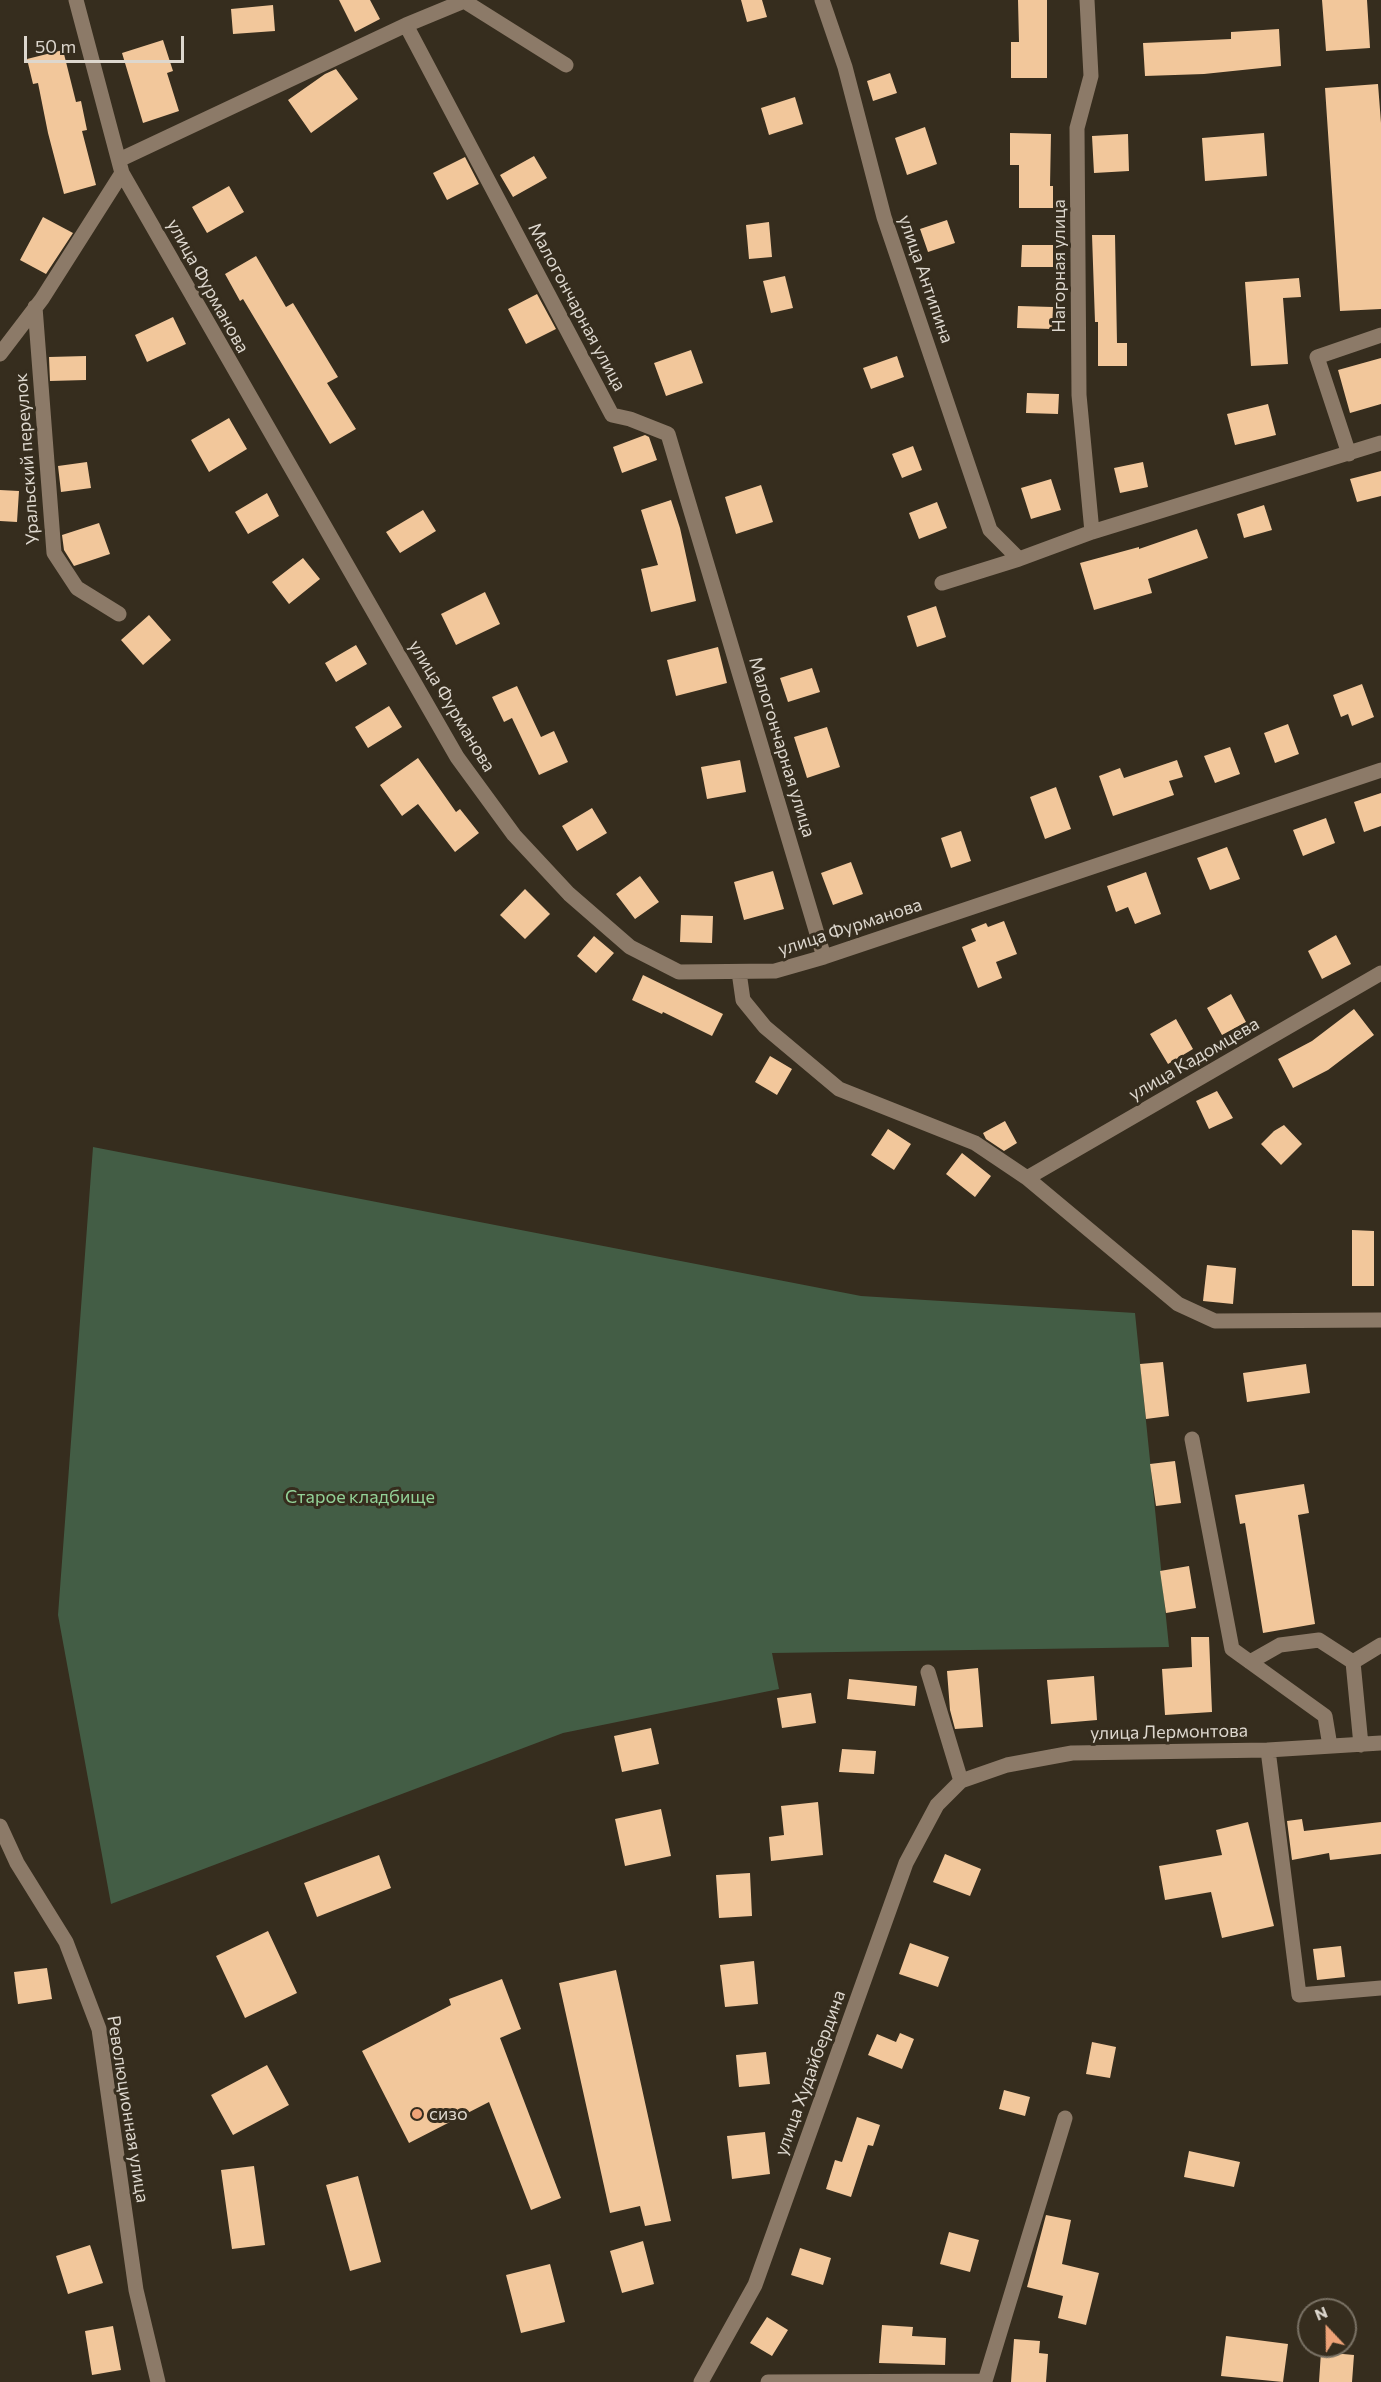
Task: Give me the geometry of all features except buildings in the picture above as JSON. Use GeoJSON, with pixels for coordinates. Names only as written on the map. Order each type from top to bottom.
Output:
{"type":"FeatureCollection","features":[{"type":"Feature","properties":{"kind":"street","name":"улица Фурманова"},"geometry":{"type":"LineString","coordinates":[[76,0],[120,166],[457,757],[514,835],[569,894],[630,947],[679,972],[775,971],[824,957],[1381,770]]}},
{"type":"Feature","properties":{"kind":"street","name":"улица Антипина"},"geometry":{"type":"LineString","coordinates":[[822,0],[845,67],[884,217],[990,530],[1019,559]]}},
{"type":"Feature","properties":{"kind":"street","name":"Нагорная улица"},"geometry":{"type":"LineString","coordinates":[[1087,0],[1091,76],[1077,128],[1079,372],[1092,532]]}},
{"type":"Feature","properties":{"kind":"street"},"geometry":{"type":"LineString","coordinates":[[0,354],[35,307],[120,166],[406,25],[464,1],[566,65]]}},
{"type":"Feature","properties":{"kind":"street","name":"Малогончарная улица"},"geometry":{"type":"LineString","coordinates":[[406,25],[612,415],[630,419],[668,434],[824,957]]}},
{"type":"Feature","properties":{"kind":"street","name":"Уральский переулок"},"geometry":{"type":"LineString","coordinates":[[35,307],[54,553],[77,588],[119,614]]}},
{"type":"Feature","properties":{"kind":"street"},"geometry":{"type":"LineString","coordinates":[[1349,454],[1317,357],[1381,335]]}},
{"type":"Feature","properties":{"kind":"street"},"geometry":{"type":"LineString","coordinates":[[942,582],[1019,559],[1092,532],[1381,443]]}},
{"type":"Feature","properties":{"kind":"street"},"geometry":{"type":"LineString","coordinates":[[739,972],[743,1000],[765,1027],[839,1089],[975,1143],[1027,1178],[1178,1304],[1215,1321],[1381,1320]]}},
{"type":"Feature","properties":{"kind":"street","name":"улица Кадомцева"},"geometry":{"type":"LineString","coordinates":[[1027,1178],[1381,973]]}},
{"type":"Feature","properties":{"kind":"street"},"geometry":{"type":"LineString","coordinates":[[1192,1439],[1232,1649],[1325,1716],[1330,1746]]}},
{"type":"Feature","properties":{"kind":"street"},"geometry":{"type":"LineString","coordinates":[[1250,1662],[1280,1645],[1319,1640],[1353,1662]]}},
{"type":"Feature","properties":{"kind":"street"},"geometry":{"type":"LineString","coordinates":[[1353,1662],[1381,1645]]}},
{"type":"Feature","properties":{"kind":"street"},"geometry":{"type":"LineString","coordinates":[[1353,1662],[1361,1745]]}},
{"type":"Feature","properties":{"kind":"street"},"geometry":{"type":"LineString","coordinates":[[928,1672],[961,1781]]}},
{"type":"Feature","properties":{"kind":"street","name":"улица Лермонтова"},"geometry":{"type":"LineString","coordinates":[[961,1781],[1006,1766],[1072,1753],[1268,1750],[1381,1743]]}},
{"type":"Feature","properties":{"kind":"street"},"geometry":{"type":"LineString","coordinates":[[1268,1750],[1299,1995],[1381,1988]]}},
{"type":"Feature","properties":{"kind":"street","name":"улица Худайбердина"},"geometry":{"type":"LineString","coordinates":[[701,2382],[755,2285],[906,1863],[937,1805],[961,1781]]}},
{"type":"Feature","properties":{"kind":"street","name":"Революционная улица"},"geometry":{"type":"LineString","coordinates":[[0,1826],[18,1863],[66,1942],[99,2029],[136,2290],[158,2382]]}},
{"type":"Feature","properties":{"kind":"street"},"geometry":{"type":"LineString","coordinates":[[768,2382],[985,2381],[1065,2118]]}},
{"type":"Feature","properties":{"kind":"green space","name":"Старое кладбище"},"geometry":{"type":"Polygon","coordinates":[[[93,1147],[861,1296],[1135,1313],[1169,1647],[772,1653],[779,1689],[563,1733],[111,1904],[58,1615],[93,1147]]]}},
{"type":"Feature","properties":{"kind":"place","name":"сизо"},"geometry":{"type":"Point","coordinates":[417,2114]}}]}
